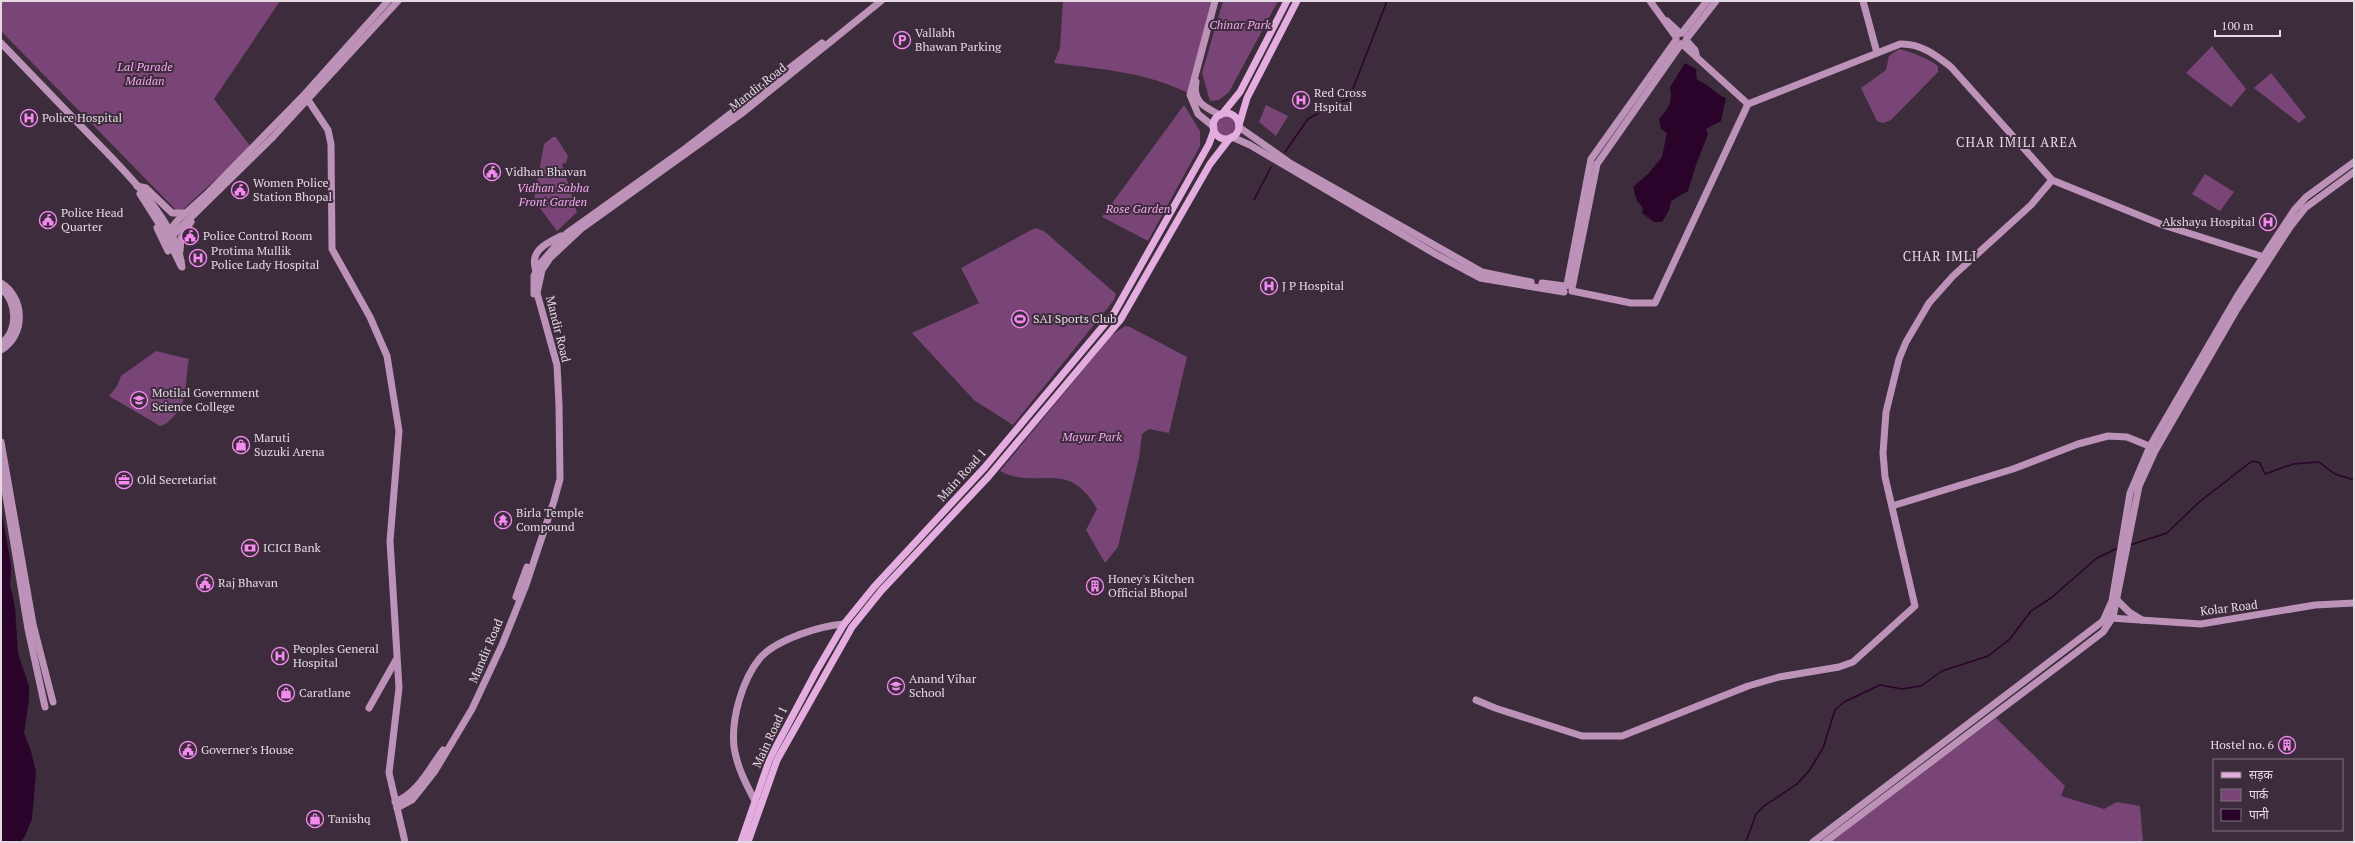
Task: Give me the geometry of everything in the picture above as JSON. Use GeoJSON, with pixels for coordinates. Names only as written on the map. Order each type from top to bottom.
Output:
{"type":"FeatureCollection","features":[{"type":"Feature","properties":{"kind":"main road"},"geometry":{"type":"LineString","coordinates":[[1287,1],[1240,92],[1215,120],[1214,129],[1219,137],[1231,138],[1239,126],[1247,98],[1297,1]]}},
{"type":"Feature","properties":{"kind":"main road"},"geometry":{"type":"LineString","coordinates":[[1221,114],[1232,114],[1239,126]]}},
{"type":"Feature","properties":{"kind":"main road","name":"Main Road 1"},"geometry":{"type":"LineString","coordinates":[[741,842],[770,758],[787,724],[844,624],[874,587],[973,480],[1114,313],[1209,144],[1214,129]]}},
{"type":"Feature","properties":{"kind":"main road","name":"Main Road 1"},"geometry":{"type":"LineString","coordinates":[[748,842],[777,760],[852,626],[881,591],[978,488],[1121,319],[1210,164],[1231,138]]}},
{"type":"Feature","properties":{"kind":"street"},"geometry":{"type":"LineString","coordinates":[[169,235],[185,213],[209,192],[303,96],[388,1]]}},
{"type":"Feature","properties":{"kind":"street"},"geometry":{"type":"LineString","coordinates":[[169,235],[203,206],[308,100],[398,1]]}},
{"type":"Feature","properties":{"kind":"street","name":"Mandir Road"},"geometry":{"type":"LineString","coordinates":[[396,805],[408,797],[414,790],[451,738],[473,699],[503,631],[556,479],[553,367],[534,292],[536,271],[543,258],[567,233],[793,69],[873,1]]}},
{"type":"Feature","properties":{"kind":"street","name":"Mandir Road"},"geometry":{"type":"LineString","coordinates":[[396,805],[412,800],[435,771],[472,709],[502,645],[526,585],[556,495],[560,480],[557,365],[538,293],[542,270],[555,253],[581,228],[687,154],[881,1]]}},
{"type":"Feature","properties":{"kind":"street"},"geometry":{"type":"LineString","coordinates":[[1214,129],[1198,114],[1190,96],[1215,1]]}},
{"type":"Feature","properties":{"kind":"street"},"geometry":{"type":"LineString","coordinates":[[1219,1],[1195,90],[1200,103],[1221,114]]}},
{"type":"Feature","properties":{"kind":"street"},"geometry":{"type":"LineString","coordinates":[[1650,1],[1681,39],[1748,104]]}},
{"type":"Feature","properties":{"kind":"street"},"geometry":{"type":"LineString","coordinates":[[1701,14],[1707,1]]}},
{"type":"Feature","properties":{"kind":"street"},"geometry":{"type":"LineString","coordinates":[[1568,288],[1597,164],[1681,39],[1701,14],[1716,1]]}},
{"type":"Feature","properties":{"kind":"street"},"geometry":{"type":"LineString","coordinates":[[1863,1],[1877,53]]}},
{"type":"Feature","properties":{"kind":"street"},"geometry":{"type":"LineString","coordinates":[[1,43],[153,204],[180,254]]}},
{"type":"Feature","properties":{"kind":"street"},"geometry":{"type":"LineString","coordinates":[[1239,126],[1296,167],[1482,272],[1568,288],[1631,303],[1655,303],[1748,104],[1877,53],[1905,44],[1920,47],[1937,56],[1951,67],[2052,180],[2163,225],[2262,259]]}},
{"type":"Feature","properties":{"kind":"street"},"geometry":{"type":"LineString","coordinates":[[308,100],[328,130],[331,144],[332,250],[370,317],[387,356],[398,431],[398,452],[390,541],[399,688],[389,773],[405,842]]}},
{"type":"Feature","properties":{"kind":"street"},"geometry":{"type":"LineString","coordinates":[[1231,138],[1250,145],[1437,255],[1480,278],[1568,288]]}},
{"type":"Feature","properties":{"kind":"street"},"geometry":{"type":"LineString","coordinates":[[1813,842],[1824,840],[1992,708],[2110,618],[2117,600],[2132,488],[2153,447],[2262,259],[2300,202],[2354,162]]}},
{"type":"Feature","properties":{"kind":"street"},"geometry":{"type":"LineString","coordinates":[[2262,259],[2305,208],[2354,172]]}},
{"type":"Feature","properties":{"kind":"street"},"geometry":{"type":"LineString","coordinates":[[1476,700],[1502,711],[1582,736],[1622,736],[1748,686],[1779,676],[1839,667],[1853,662],[1915,606],[1885,477],[1883,435],[1892,383],[1906,342],[1929,303],[1953,276],[2018,218],[2052,180]]}},
{"type":"Feature","properties":{"kind":"street"},"geometry":{"type":"LineString","coordinates":[[136,186],[146,188],[172,213],[185,213]]}},
{"type":"Feature","properties":{"kind":"street"},"geometry":{"type":"LineString","coordinates":[[136,186],[172,260],[182,267]]}},
{"type":"Feature","properties":{"kind":"street"},"geometry":{"type":"LineString","coordinates":[[143,200],[169,235],[182,267]]}},
{"type":"Feature","properties":{"kind":"street"},"geometry":{"type":"LineString","coordinates":[[182,267],[180,254],[181,238],[203,206]]}},
{"type":"Feature","properties":{"kind":"street"},"geometry":{"type":"LineString","coordinates":[[1,283],[14,294],[19,315],[17,333],[10,344],[1,350]]}},
{"type":"Feature","properties":{"kind":"street"},"geometry":{"type":"LineString","coordinates":[[1,290],[11,302],[13,324],[8,337],[1,343]]}},
{"type":"Feature","properties":{"kind":"street"},"geometry":{"type":"LineString","coordinates":[[1892,506],[2013,469],[2078,444],[2108,436],[2127,437],[2153,447]]}},
{"type":"Feature","properties":{"kind":"street"},"geometry":{"type":"LineString","coordinates":[[1,442],[33,624],[53,702]]}},
{"type":"Feature","properties":{"kind":"street"},"geometry":{"type":"LineString","coordinates":[[1,466],[28,629],[45,707]]}},
{"type":"Feature","properties":{"kind":"street"},"geometry":{"type":"LineString","coordinates":[[973,480],[978,488]]}},
{"type":"Feature","properties":{"kind":"street"},"geometry":{"type":"LineString","coordinates":[[2110,618],[2112,601],[2122,555]]}},
{"type":"Feature","properties":{"kind":"street"},"geometry":{"type":"LineString","coordinates":[[2117,600],[2129,612],[2143,621]]}},
{"type":"Feature","properties":{"kind":"street","name":"Kolar Road"},"geometry":{"type":"LineString","coordinates":[[2110,618],[2202,624],[2220,623],[2315,605],[2354,603]]}},
{"type":"Feature","properties":{"kind":"street"},"geometry":{"type":"LineString","coordinates":[[755,801],[739,768],[734,747],[734,724],[738,701],[744,687],[760,658],[770,650],[811,630],[844,624]]}},
{"type":"Feature","properties":{"kind":"street"},"geometry":{"type":"LineString","coordinates":[[369,708],[397,658]]}},
{"type":"Feature","properties":{"kind":"green space","name":"Lal Parade Maidan"},"geometry":{"type":"Polygon","coordinates":[[[1,1],[280,1],[214,99],[251,147],[179,213],[1,31],[1,1]]]}},
{"type":"Feature","properties":{"kind":"green space"},"geometry":{"type":"Polygon","coordinates":[[[1063,1],[1212,1],[1188,93],[1156,80],[1122,72],[1054,63],[1060,48],[1063,1]]]}},
{"type":"Feature","properties":{"kind":"green space","name":"Chinar Park"},"geometry":{"type":"Polygon","coordinates":[[[1223,1],[1278,1],[1229,92],[1219,100],[1210,101],[1202,73],[1223,1]]]}},
{"type":"Feature","properties":{"kind":"green space"},"geometry":{"type":"Polygon","coordinates":[[[2212,46],[2246,89],[2231,107],[2186,73],[2212,46]]]}},
{"type":"Feature","properties":{"kind":"green space"},"geometry":{"type":"Polygon","coordinates":[[[1899,49],[1910,52],[1933,63],[1938,66],[1938,72],[1891,120],[1883,123],[1877,121],[1861,88],[1886,70],[1889,56],[1899,49]]]}},
{"type":"Feature","properties":{"kind":"green space"},"geometry":{"type":"Polygon","coordinates":[[[2271,73],[2306,117],[2299,123],[2254,88],[2271,73]]]}},
{"type":"Feature","properties":{"kind":"green space","name":"Rose Garden"},"geometry":{"type":"Polygon","coordinates":[[[1184,105],[1200,131],[1200,146],[1148,241],[1102,217],[1184,105]]]}},
{"type":"Feature","properties":{"kind":"green space"},"geometry":{"type":"Polygon","coordinates":[[[1266,105],[1288,116],[1276,136],[1259,122],[1266,105]]]}},
{"type":"Feature","properties":{"kind":"green space"},"geometry":{"type":"Polygon","coordinates":[[[1226,116],[1233,119],[1236,126],[1233,133],[1226,136],[1219,133],[1216,126],[1219,119],[1226,116]]]}},
{"type":"Feature","properties":{"kind":"green space","name":"Vidhan Sabha Front Garden"},"geometry":{"type":"Polygon","coordinates":[[[553,137],[556,137],[568,156],[566,163],[562,164],[577,212],[557,231],[534,200],[544,144],[553,137]]]}},
{"type":"Feature","properties":{"kind":"green space"},"geometry":{"type":"Polygon","coordinates":[[[2205,174],[2234,192],[2220,211],[2192,194],[2205,174]]]}},
{"type":"Feature","properties":{"kind":"green space","name":"SAI Sports Club"},"geometry":{"type":"Polygon","coordinates":[[[1035,228],[1044,231],[1116,294],[1114,300],[1013,425],[974,400],[912,333],[979,303],[961,268],[1035,228]]]}},
{"type":"Feature","properties":{"kind":"green space","name":"Mayur Park"},"geometry":{"type":"Polygon","coordinates":[[[1125,326],[1130,327],[1187,357],[1169,433],[1149,429],[1142,434],[1139,458],[1118,547],[1105,563],[1086,530],[1097,509],[1086,493],[1075,484],[1064,479],[1027,478],[1014,476],[1000,471],[1112,335],[1125,326]]]}},
{"type":"Feature","properties":{"kind":"green space"},"geometry":{"type":"Polygon","coordinates":[[[156,351],[189,359],[186,390],[182,404],[178,411],[166,424],[160,426],[109,396],[117,386],[121,376],[156,351]]]}},
{"type":"Feature","properties":{"kind":"green space"},"geometry":{"type":"Polygon","coordinates":[[[1996,718],[2065,786],[2061,796],[2104,809],[2117,802],[2140,806],[2143,842],[1830,842],[1996,718]]]}},
{"type":"Feature","properties":{"kind":"water"},"geometry":{"type":"Polygon","coordinates":[[[1685,63],[1696,69],[1697,80],[1726,98],[1721,121],[1706,129],[1708,134],[1688,191],[1671,201],[1669,210],[1662,222],[1654,222],[1642,213],[1643,208],[1637,201],[1633,187],[1649,173],[1662,157],[1667,133],[1661,129],[1659,119],[1669,104],[1671,96],[1670,87],[1685,63]]]}},
{"type":"Feature","properties":{"kind":"water"},"geometry":{"type":"Polygon","coordinates":[[[1,509],[11,565],[10,585],[15,607],[18,653],[29,686],[29,700],[24,733],[31,751],[36,772],[32,819],[21,842],[1,842],[1,509]]]}},
{"type":"Feature","properties":{"kind":"waterway"},"geometry":{"type":"LineString","coordinates":[[1285,152],[1308,119],[1333,105],[1349,99],[1387,1]]}},
{"type":"Feature","properties":{"kind":"waterway"},"geometry":{"type":"LineString","coordinates":[[1254,200],[1271,167]]}},
{"type":"Feature","properties":{"kind":"waterway"},"geometry":{"type":"LineString","coordinates":[[2130,545],[2167,533],[2198,503],[2252,461],[2260,463],[2265,474],[2293,464],[2319,462],[2335,474],[2354,480]]}},
{"type":"Feature","properties":{"kind":"waterway"},"geometry":{"type":"LineString","coordinates":[[1746,842],[1756,814],[1764,806],[1797,784],[1809,771],[1823,748],[1835,710],[1844,702],[1880,685],[1902,689],[1921,686],[1942,671],[1988,656],[2010,639],[2031,611],[2051,598],[2097,558],[2118,548]]}},
{"type":"Feature","properties":{"kind":"place","name":"Vallabh Bhawan Parking"},"geometry":{"type":"Point","coordinates":[902,40]}},
{"type":"Feature","properties":{"kind":"place","name":"Red Cross Hspital"},"geometry":{"type":"Point","coordinates":[1301,100]}},
{"type":"Feature","properties":{"kind":"place","name":"Police Hospital"},"geometry":{"type":"Point","coordinates":[29,118]}},
{"type":"Feature","properties":{"kind":"place","name":"Vidhan Bhavan"},"geometry":{"type":"Point","coordinates":[492,172]}},
{"type":"Feature","properties":{"kind":"place","name":"Women Police Station Bhopal"},"geometry":{"type":"Point","coordinates":[240,190]}},
{"type":"Feature","properties":{"kind":"place","name":"Police Head Quarter"},"geometry":{"type":"Point","coordinates":[48,220]}},
{"type":"Feature","properties":{"kind":"place","name":"Akshaya Hospital"},"geometry":{"type":"Point","coordinates":[2268,222]}},
{"type":"Feature","properties":{"kind":"place","name":"Police Control Room"},"geometry":{"type":"Point","coordinates":[190,236]}},
{"type":"Feature","properties":{"kind":"place","name":"Protima Mullik Police Lady Hospital"},"geometry":{"type":"Point","coordinates":[198,258]}},
{"type":"Feature","properties":{"kind":"place","name":"J P Hospital"},"geometry":{"type":"Point","coordinates":[1269,286]}},
{"type":"Feature","properties":{"kind":"place","name":"SAI Sports Club"},"geometry":{"type":"Point","coordinates":[1020,319]}},
{"type":"Feature","properties":{"kind":"place","name":"Motilal Government Science College"},"geometry":{"type":"Point","coordinates":[139,400]}},
{"type":"Feature","properties":{"kind":"place","name":"Maruti Suzuki Arena"},"geometry":{"type":"Point","coordinates":[241,445]}},
{"type":"Feature","properties":{"kind":"place","name":"Old Secretariat"},"geometry":{"type":"Point","coordinates":[124,480]}},
{"type":"Feature","properties":{"kind":"place","name":"Birla Temple Compound"},"geometry":{"type":"Point","coordinates":[503,520]}},
{"type":"Feature","properties":{"kind":"place","name":"ICICI Bank"},"geometry":{"type":"Point","coordinates":[250,548]}},
{"type":"Feature","properties":{"kind":"place","name":"Raj Bhavan"},"geometry":{"type":"Point","coordinates":[205,583]}},
{"type":"Feature","properties":{"kind":"place","name":"Honey's Kitchen Official Bhopal"},"geometry":{"type":"Point","coordinates":[1095,586]}},
{"type":"Feature","properties":{"kind":"place","name":"Peoples General Hospital"},"geometry":{"type":"Point","coordinates":[280,656]}},
{"type":"Feature","properties":{"kind":"place","name":"Anand Vihar School"},"geometry":{"type":"Point","coordinates":[896,686]}},
{"type":"Feature","properties":{"kind":"place","name":"Caratlane"},"geometry":{"type":"Point","coordinates":[286,693]}},
{"type":"Feature","properties":{"kind":"place","name":"Hostel no. 6"},"geometry":{"type":"Point","coordinates":[2287,745]}},
{"type":"Feature","properties":{"kind":"place","name":"Governer's House"},"geometry":{"type":"Point","coordinates":[188,750]}},
{"type":"Feature","properties":{"kind":"place","name":"Tanishq"},"geometry":{"type":"Point","coordinates":[315,819]}},
{"type":"Feature","properties":{"kind":"district","name":"CHAR IMILI AREA"},"geometry":{"type":"Point","coordinates":[2017,142]}},
{"type":"Feature","properties":{"kind":"district","name":"CHAR IMLI"},"geometry":{"type":"Point","coordinates":[1940,256]}}]}
